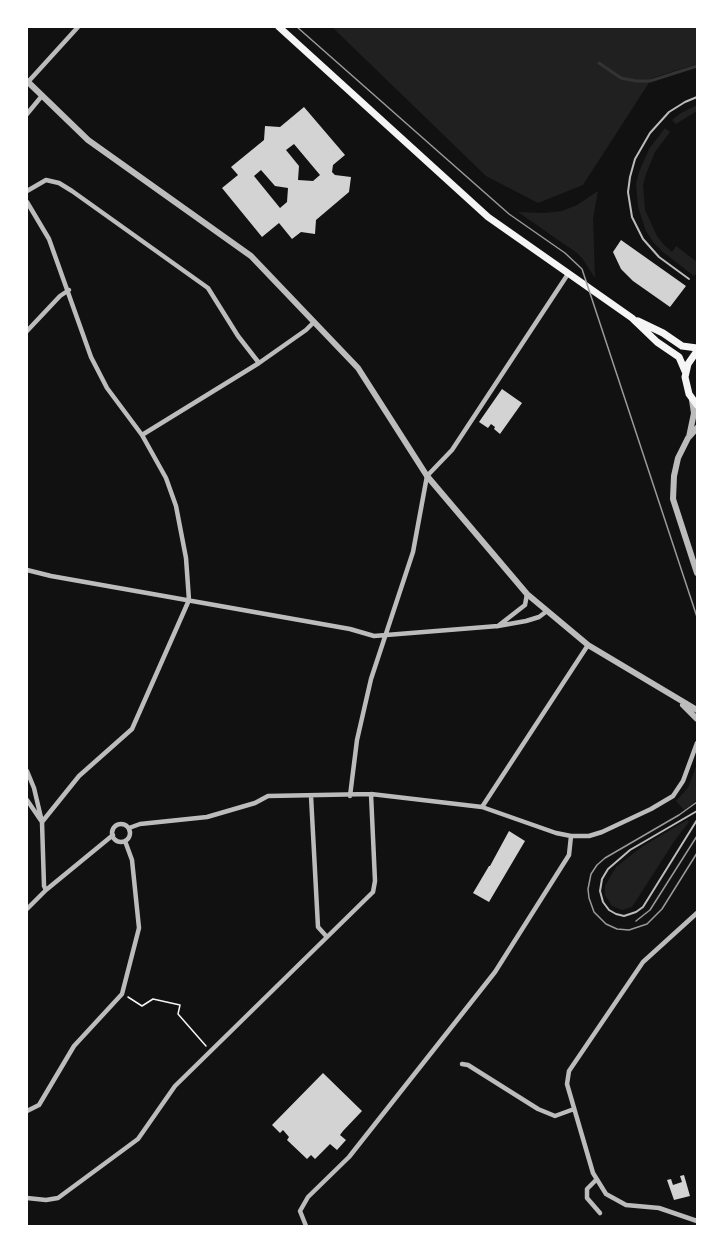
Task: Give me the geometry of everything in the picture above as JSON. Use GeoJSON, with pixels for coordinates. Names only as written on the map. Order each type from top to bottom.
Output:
{"type":"FeatureCollection","features":[{"type":"Feature","properties":{"kind":"main road"},"geometry":{"type":"LineString","coordinates":[[279,27],[488,217],[632,318],[663,333],[682,346],[697,350],[685,371]]}},
{"type":"Feature","properties":{"kind":"main road"},"geometry":{"type":"LineString","coordinates":[[632,318],[657,342],[679,357],[685,371],[685,382],[694,402]]}},
{"type":"Feature","properties":{"kind":"street"},"geometry":{"type":"LineString","coordinates":[[78,27],[27,81],[41,97],[88,141],[251,256],[358,368],[428,476],[527,594],[588,645],[697,710]]}},
{"type":"Feature","properties":{"kind":"street"},"geometry":{"type":"LineString","coordinates":[[27,114],[41,97]]}},
{"type":"Feature","properties":{"kind":"street"},"geometry":{"type":"LineString","coordinates":[[27,191],[46,180],[66,187],[208,288],[238,336],[259,363]]}},
{"type":"Feature","properties":{"kind":"street"},"geometry":{"type":"LineString","coordinates":[[27,202],[49,239],[91,357],[107,388],[142,435],[166,477],[176,506],[186,558],[189,600],[132,729],[79,776],[42,822]]}},
{"type":"Feature","properties":{"kind":"street"},"geometry":{"type":"LineString","coordinates":[[350,796],[360,730],[371,679],[412,552],[428,476],[452,450],[568,274]]}},
{"type":"Feature","properties":{"kind":"street"},"geometry":{"type":"LineString","coordinates":[[27,331],[60,296],[69,290]]}},
{"type":"Feature","properties":{"kind":"street"},"geometry":{"type":"LineString","coordinates":[[142,435],[259,363],[314,322]]}},
{"type":"Feature","properties":{"kind":"street"},"geometry":{"type":"LineString","coordinates":[[694,402],[694,413],[688,438],[678,458],[674,476],[673,499],[697,573]]}},
{"type":"Feature","properties":{"kind":"street"},"geometry":{"type":"LineString","coordinates":[[688,438],[697,428]]}},
{"type":"Feature","properties":{"kind":"street"},"geometry":{"type":"LineString","coordinates":[[27,570],[350,629],[374,636],[498,626],[526,621],[547,611]]}},
{"type":"Feature","properties":{"kind":"street"},"geometry":{"type":"LineString","coordinates":[[498,626],[525,605],[527,594]]}},
{"type":"Feature","properties":{"kind":"street"},"geometry":{"type":"LineString","coordinates":[[482,807],[588,645]]}},
{"type":"Feature","properties":{"kind":"street"},"geometry":{"type":"LineString","coordinates":[[676,699],[697,719]]}},
{"type":"Feature","properties":{"kind":"street"},"geometry":{"type":"LineString","coordinates":[[129,828],[140,824],[207,817],[255,803],[267,796],[371,794],[482,807],[556,833],[589,836],[602,832],[669,799],[680,786],[697,743]]}},
{"type":"Feature","properties":{"kind":"street"},"geometry":{"type":"LineString","coordinates":[[27,771],[34,788],[42,822],[46,890]]}},
{"type":"Feature","properties":{"kind":"street"},"geometry":{"type":"LineString","coordinates":[[27,1198],[46,1200],[58,1198],[138,1139],[175,1086],[373,892],[375,881],[371,794]]}},
{"type":"Feature","properties":{"kind":"street"},"geometry":{"type":"LineString","coordinates":[[311,796],[318,927],[327,937]]}},
{"type":"Feature","properties":{"kind":"street"},"geometry":{"type":"LineString","coordinates":[[27,800],[42,822]]}},
{"type":"Feature","properties":{"kind":"street"},"geometry":{"type":"LineString","coordinates":[[27,909],[46,890],[112,835],[113,829],[119,824],[129,828]]}},
{"type":"Feature","properties":{"kind":"street"},"geometry":{"type":"LineString","coordinates":[[112,835],[117,841],[125,841],[129,837],[129,828]]}},
{"type":"Feature","properties":{"kind":"street"},"geometry":{"type":"LineString","coordinates":[[306,1226],[300,1210],[308,1197],[349,1157],[495,972],[569,855],[571,836]]}},
{"type":"Feature","properties":{"kind":"street"},"geometry":{"type":"LineString","coordinates":[[27,1111],[39,1105],[74,1046],[122,994],[139,928],[132,860],[125,841]]}},
{"type":"Feature","properties":{"kind":"street"},"geometry":{"type":"LineString","coordinates":[[697,913],[643,962],[569,1071],[567,1084],[596,1180],[606,1194],[626,1205],[659,1208],[697,1221]]}},
{"type":"Feature","properties":{"kind":"street"},"geometry":{"type":"LineString","coordinates":[[462,1064],[468,1065],[538,1109],[555,1116],[574,1109]]}},
{"type":"Feature","properties":{"kind":"street"},"geometry":{"type":"LineString","coordinates":[[596,1180],[587,1189],[587,1198],[600,1214]]}},
{"type":"Feature","properties":{"kind":"lane"},"geometry":{"type":"LineString","coordinates":[[689,279],[659,257],[643,240],[629,208],[628,185],[635,159],[660,120],[677,106],[697,97]]}},
{"type":"Feature","properties":{"kind":"lane"},"geometry":{"type":"LineString","coordinates":[[697,811],[630,850],[608,869],[600,887],[607,908],[624,916],[644,907],[697,820]]}},
{"type":"Feature","properties":{"kind":"path"},"geometry":{"type":"LineString","coordinates":[[122,994],[142,1006],[153,999],[180,1005],[178,1014],[207,1046],[205,1047]]}},
{"type":"Feature","properties":{"kind":"shaded area"},"geometry":{"type":"Polygon","coordinates":[[[332,27],[697,27],[697,64],[652,78],[583,185],[538,203],[486,176],[332,27]]]}},
{"type":"Feature","properties":{"kind":"shaded area"},"geometry":{"type":"Polygon","coordinates":[[[697,105],[697,111],[676,124],[672,120],[681,113],[697,105]]]}},
{"type":"Feature","properties":{"kind":"shaded area"},"geometry":{"type":"Polygon","coordinates":[[[665,128],[670,132],[655,152],[643,185],[645,210],[657,236],[664,245],[672,252],[676,246],[697,262],[697,272],[694,276],[653,242],[646,231],[638,207],[636,184],[639,172],[649,149],[665,128]]]}},
{"type":"Feature","properties":{"kind":"shaded area"},"geometry":{"type":"Polygon","coordinates":[[[598,191],[593,219],[595,278],[577,253],[518,212],[562,211],[577,205],[598,191]]]}},
{"type":"Feature","properties":{"kind":"shaded area"},"geometry":{"type":"Polygon","coordinates":[[[697,764],[697,800],[684,810],[676,801],[688,788],[697,764]]]}},
{"type":"Feature","properties":{"kind":"shaded area"},"geometry":{"type":"Polygon","coordinates":[[[687,820],[689,822],[632,907],[622,910],[612,906],[605,895],[605,886],[616,867],[643,846],[687,820]]]}},
{"type":"Feature","properties":{"kind":"building"},"geometry":{"type":"Polygon","coordinates":[[[304,107],[345,155],[333,165],[332,172],[335,175],[351,177],[349,192],[316,220],[315,234],[301,232],[292,239],[279,223],[262,237],[222,188],[238,175],[231,167],[264,140],[265,126],[280,127],[304,107]],[[294,144],[286,150],[299,166],[298,180],[313,181],[320,175],[294,144]],[[261,170],[254,176],[280,208],[287,202],[288,188],[275,186],[261,170]]]}},
{"type":"Feature","properties":{"kind":"building"},"geometry":{"type":"Polygon","coordinates":[[[621,240],[686,286],[670,307],[633,281],[621,269],[613,252],[621,240]]]}},
{"type":"Feature","properties":{"kind":"building"},"geometry":{"type":"Polygon","coordinates":[[[502,389],[522,403],[500,434],[491,424],[488,428],[479,422],[502,389]]]}},
{"type":"Feature","properties":{"kind":"building"},"geometry":{"type":"Polygon","coordinates":[[[509,831],[525,841],[489,902],[473,893],[509,831]]]}},
{"type":"Feature","properties":{"kind":"building"},"geometry":{"type":"Polygon","coordinates":[[[323,1073],[362,1111],[340,1135],[346,1140],[337,1150],[330,1144],[315,1159],[311,1155],[307,1159],[287,1140],[289,1137],[283,1130],[280,1133],[272,1125],[323,1073]]]}},
{"type":"Feature","properties":{"kind":"building"},"geometry":{"type":"Polygon","coordinates":[[[684,1175],[690,1196],[674,1200],[667,1180],[671,1179],[673,1185],[682,1182],[680,1176],[684,1175]]]}},
{"type":"Feature","properties":{"kind":"waterway"},"geometry":{"type":"LineString","coordinates":[[599,63],[621,78],[636,81],[650,81],[697,66]]}},
{"type":"Feature","properties":{"kind":"tram line"},"geometry":{"type":"LineString","coordinates":[[297,27],[509,214],[565,253],[582,269],[697,617]]}},
{"type":"Feature","properties":{"kind":"tram line"},"geometry":{"type":"LineString","coordinates":[[697,802],[597,865],[591,874],[588,889],[594,912],[606,924],[617,929],[629,930],[647,924],[662,909],[697,853]]}},
{"type":"Feature","properties":{"kind":"tram line"},"geometry":{"type":"LineString","coordinates":[[636,921],[650,910],[697,836]]}}]}
